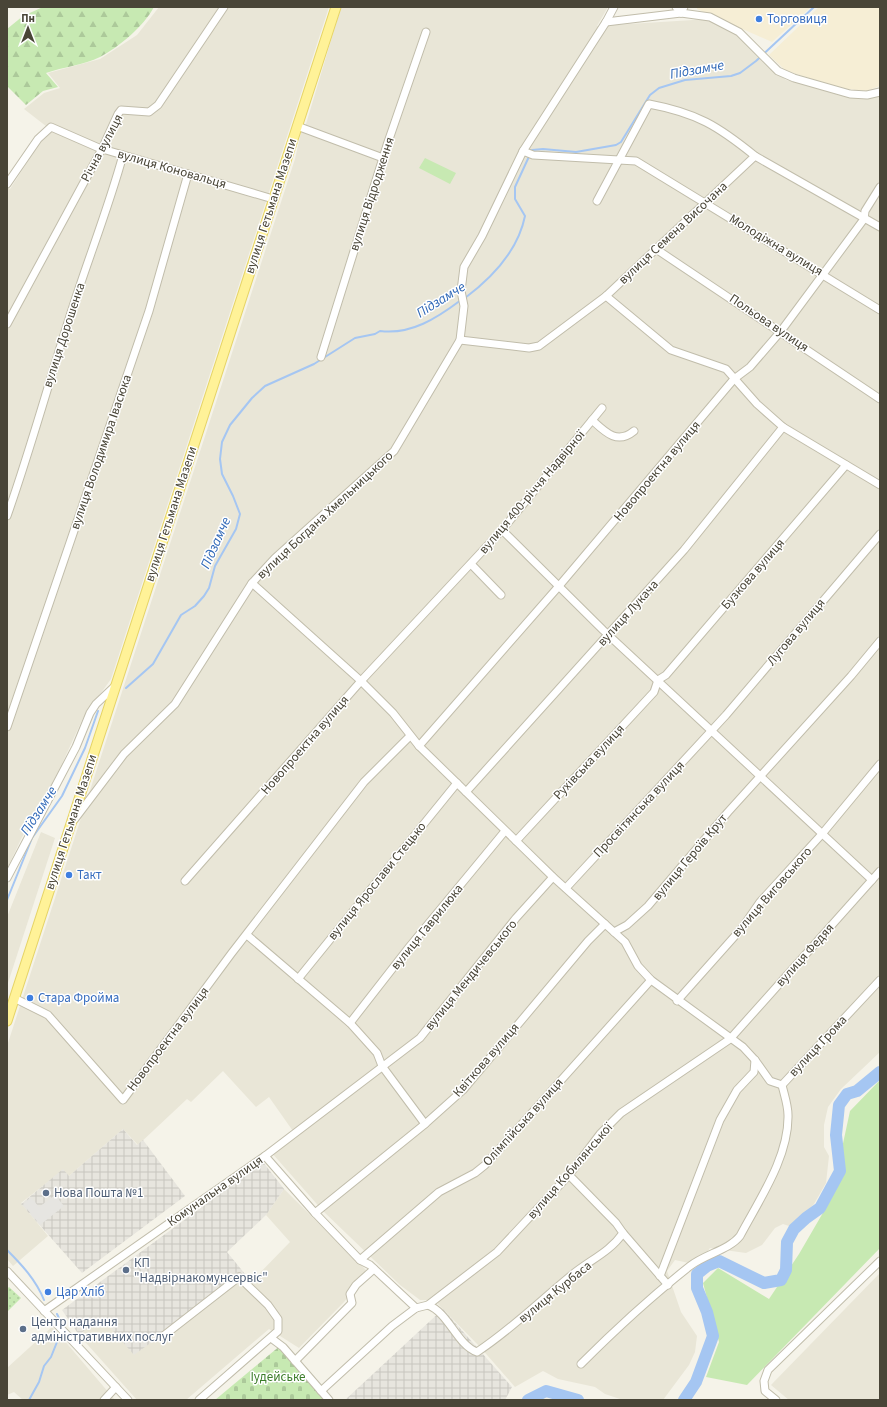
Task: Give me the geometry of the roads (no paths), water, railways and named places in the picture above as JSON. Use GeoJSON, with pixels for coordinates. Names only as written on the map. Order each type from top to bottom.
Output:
{"type":"FeatureCollection","features":[{"type":"Feature","properties":{"kind":"main road","name":"вулиця Гетьмана Мазепи"},"geometry":{"type":"LineString","coordinates":[[7,1021],[114,687],[336,7]]}},
{"type":"Feature","properties":{"kind":"street","name":"Річна вулиця"},"geometry":{"type":"LineString","coordinates":[[7,324],[102,149],[121,110],[149,112],[158,105],[224,7]]}},
{"type":"Feature","properties":{"kind":"street","name":"вулиця Богдана Хмельницького"},"geometry":{"type":"LineString","coordinates":[[69,826],[124,754],[175,704],[252,583],[275,558],[394,451],[460,340],[464,306],[462,291],[464,267],[528,153],[614,7]]}},
{"type":"Feature","properties":{"kind":"street"},"geometry":{"type":"LineString","coordinates":[[606,22],[680,9],[710,17],[727,24],[739,32],[778,71],[794,78],[850,94],[867,96],[880,92]]}},
{"type":"Feature","properties":{"kind":"street","name":"вулиця Відродження"},"geometry":{"type":"LineString","coordinates":[[321,357],[383,158],[426,32]]}},
{"type":"Feature","properties":{"kind":"street"},"geometry":{"type":"LineString","coordinates":[[597,201],[649,104],[690,114],[714,125],[755,156],[880,227]]}},
{"type":"Feature","properties":{"kind":"street"},"geometry":{"type":"LineString","coordinates":[[297,126],[383,158]]}},
{"type":"Feature","properties":{"kind":"street","name":"вулиця Коновальця"},"geometry":{"type":"LineString","coordinates":[[7,184],[38,139],[51,127],[102,149],[273,199]]}},
{"type":"Feature","properties":{"kind":"street","name":"Молодіжна вулиця"},"geometry":{"type":"LineString","coordinates":[[528,153],[599,160],[619,159],[636,161],[824,274],[880,310]]}},
{"type":"Feature","properties":{"kind":"street","name":"вулиця Дорошенка"},"geometry":{"type":"LineString","coordinates":[[7,516],[69,318],[92,247],[112,193],[123,155]]}},
{"type":"Feature","properties":{"kind":"street","name":"вулиця Семена Височана"},"geometry":{"type":"LineString","coordinates":[[460,340],[529,348],[539,346],[606,296],[755,156]]}},
{"type":"Feature","properties":{"kind":"street","name":"вулиця Володимира Івасюка"},"geometry":{"type":"LineString","coordinates":[[7,727],[149,311],[188,174]]}},
{"type":"Feature","properties":{"kind":"street","name":"Новопроектна вулиця"},"geometry":{"type":"LineString","coordinates":[[419,746],[559,586],[734,378],[750,367],[781,331],[864,219],[865,212],[880,187]]}},
{"type":"Feature","properties":{"kind":"street","name":"Польова вулиця"},"geometry":{"type":"LineString","coordinates":[[656,249],[781,331],[880,399]]}},
{"type":"Feature","properties":{"kind":"street"},"geometry":{"type":"LineString","coordinates":[[606,296],[671,350],[716,364],[726,369],[756,404],[783,427],[880,485]]}},
{"type":"Feature","properties":{"kind":"street","name":"вулиця 400-річчя Надвірної"},"geometry":{"type":"LineString","coordinates":[[361,682],[502,530],[602,408]]}},
{"type":"Feature","properties":{"kind":"street","name":"вулиця 400-річчя Надвірної"},"geometry":{"type":"LineString","coordinates":[[592,420],[605,432],[615,437],[624,437],[634,431]]}},
{"type":"Feature","properties":{"kind":"street","name":"вулиця Лукача"},"geometry":{"type":"LineString","coordinates":[[466,792],[684,550],[735,489],[783,427]]}},
{"type":"Feature","properties":{"kind":"street","name":"Бузкова вулиця"},"geometry":{"type":"LineString","coordinates":[[658,680],[666,675],[846,465]]}},
{"type":"Feature","properties":{"kind":"street"},"geometry":{"type":"LineString","coordinates":[[502,530],[609,634],[872,880]]}},
{"type":"Feature","properties":{"kind":"street","name":"Лугова вулиця"},"geometry":{"type":"LineString","coordinates":[[712,730],[880,534]]}},
{"type":"Feature","properties":{"kind":"street","name":"вулиця 400-річчя Надвірної"},"geometry":{"type":"LineString","coordinates":[[471,564],[501,595]]}},
{"type":"Feature","properties":{"kind":"street","name":"вулиця Грома"},"geometry":{"type":"LineString","coordinates":[[252,583],[361,682],[393,713],[419,746],[505,831],[625,942],[638,966],[651,980],[677,1001],[711,1022],[730,1039],[743,1047],[755,1060],[770,1081],[782,1085],[880,980]]}},
{"type":"Feature","properties":{"kind":"street","name":"вулиця Героїв Крут"},"geometry":{"type":"LineString","coordinates":[[614,932],[627,925],[648,906],[666,883],[760,775],[851,676],[880,641]]}},
{"type":"Feature","properties":{"kind":"street","name":"Рухівська вулиця"},"geometry":{"type":"LineString","coordinates":[[516,841],[654,692],[658,680]]}},
{"type":"Feature","properties":{"kind":"street","name":"Новопроектна вулиця"},"geometry":{"type":"LineString","coordinates":[[185,881],[361,682]]}},
{"type":"Feature","properties":{"kind":"street"},"geometry":{"type":"LineString","coordinates":[[7,878],[8,868],[76,746],[90,712],[96,704],[114,687]]}},
{"type":"Feature","properties":{"kind":"street","name":"Просвітянська вулиця"},"geometry":{"type":"LineString","coordinates":[[566,888],[712,730]]}},
{"type":"Feature","properties":{"kind":"street","name":"Новопроектна вулиця"},"geometry":{"type":"LineString","coordinates":[[14,998],[48,1015],[123,1100],[364,782],[410,736]]}},
{"type":"Feature","properties":{"kind":"street","name":"вулиця Виговського"},"geometry":{"type":"LineString","coordinates":[[677,1001],[742,928],[760,902],[822,834],[880,764]]}},
{"type":"Feature","properties":{"kind":"street","name":"вулиця Ярослави Стецько"},"geometry":{"type":"LineString","coordinates":[[298,979],[457,783]]}},
{"type":"Feature","properties":{"kind":"street","name":"вулиця Гаврилюка"},"geometry":{"type":"LineString","coordinates":[[350,1024],[410,946],[505,831]]}},
{"type":"Feature","properties":{"kind":"street","name":"вулиця Федяя"},"geometry":{"type":"LineString","coordinates":[[730,1039],[880,871]]}},
{"type":"Feature","properties":{"kind":"street","name":"вулиця Мендичевського"},"geometry":{"type":"LineString","coordinates":[[382,1066],[420,1038],[431,1026],[516,918],[553,877]]}},
{"type":"Feature","properties":{"kind":"street","name":"Квіткова вулиця"},"geometry":{"type":"LineString","coordinates":[[315,1213],[425,1124],[463,1090],[579,951],[605,924]]}},
{"type":"Feature","properties":{"kind":"street"},"geometry":{"type":"LineString","coordinates":[[247,935],[350,1024],[377,1053],[382,1066],[425,1124]]}},
{"type":"Feature","properties":{"kind":"street","name":"Олімпійська вулиця"},"geometry":{"type":"LineString","coordinates":[[360,1260],[430,1198],[475,1173],[485,1165],[651,980]]}},
{"type":"Feature","properties":{"kind":"street","name":"вулиця Кобилянської"},"geometry":{"type":"LineString","coordinates":[[416,1308],[428,1305],[497,1252],[570,1175],[600,1134],[621,1113],[730,1039]]}},
{"type":"Feature","properties":{"kind":"street"},"geometry":{"type":"LineString","coordinates":[[660,1276],[720,1120],[737,1090],[754,1072],[755,1060]]}},
{"type":"Feature","properties":{"kind":"street","name":"Комунальна вулиця"},"geometry":{"type":"LineString","coordinates":[[44,1311],[265,1156],[382,1066]]}},
{"type":"Feature","properties":{"kind":"street"},"geometry":{"type":"LineString","coordinates":[[581,1364],[604,1341],[691,1265],[708,1254],[734,1244],[740,1236],[776,1171],[788,1125],[788,1113],[782,1085]]}},
{"type":"Feature","properties":{"kind":"street"},"geometry":{"type":"LineString","coordinates":[[265,1156],[315,1213],[360,1260],[374,1269],[416,1308],[392,1326],[322,1391]]}},
{"type":"Feature","properties":{"kind":"street"},"geometry":{"type":"LineString","coordinates":[[570,1175],[616,1223],[668,1285]]}},
{"type":"Feature","properties":{"kind":"street","name":"вулиця Курбаса"},"geometry":{"type":"LineString","coordinates":[[428,1305],[436,1308],[468,1346],[477,1352],[534,1309],[572,1274],[608,1249],[623,1233]]}},
{"type":"Feature","properties":{"kind":"street"},"geometry":{"type":"LineString","coordinates":[[776,1400],[765,1391],[764,1381],[768,1370],[880,1261]]}},
{"type":"Feature","properties":{"kind":"street"},"geometry":{"type":"LineString","coordinates":[[295,1361],[352,1303],[350,1294],[356,1285],[374,1269]]}},
{"type":"Feature","properties":{"kind":"street"},"geometry":{"type":"LineString","coordinates":[[7,1271],[128,1400]]}},
{"type":"Feature","properties":{"kind":"street"},"geometry":{"type":"LineString","coordinates":[[162,1337],[239,1277],[268,1305],[278,1319],[278,1331],[231,1370],[199,1400]]}},
{"type":"Feature","properties":{"kind":"street"},"geometry":{"type":"LineString","coordinates":[[271,1338],[295,1361],[329,1400]]}},
{"type":"Feature","properties":{"kind":"street"},"geometry":{"type":"LineString","coordinates":[[104,1400],[116,1387]]}},
{"type":"Feature","properties":{"kind":"waterway","name":"Підзамче"},"geometry":{"type":"LineString","coordinates":[[465,298],[494,272],[503,262],[517,241],[525,216],[515,199],[515,187],[532,150],[543,149],[576,152],[616,145],[621,142],[650,95],[659,88],[685,80],[731,76],[740,73],[756,61],[814,7]]}},
{"type":"Feature","properties":{"kind":"waterway","name":"Підзамче"},"geometry":{"type":"LineString","coordinates":[[126,688],[153,664],[181,615],[195,606],[204,596],[209,588],[215,566],[236,529],[240,514],[222,474],[220,459],[222,442],[230,425],[252,398],[265,386],[314,364],[355,338],[375,334],[380,331],[391,332],[413,328],[433,319],[461,300]]}},
{"type":"Feature","properties":{"kind":"waterway","name":"Підзамче"},"geometry":{"type":"LineString","coordinates":[[7,900],[32,838],[62,796],[85,748],[98,711]]}},
{"type":"Feature","properties":{"kind":"waterway"},"geometry":{"type":"LineString","coordinates":[[684,1400],[696,1382],[713,1336],[707,1312],[697,1288],[697,1274],[707,1266],[719,1261],[764,1283],[781,1280],[786,1270],[787,1242],[794,1229],[820,1208],[840,1171],[836,1135],[839,1105],[847,1094],[857,1091],[880,1072]]}},
{"type":"Feature","properties":{"kind":"waterway","name":"Підзамче"},"geometry":{"type":"LineString","coordinates":[[7,1250],[33,1279],[44,1300]]}},
{"type":"Feature","properties":{"kind":"waterway","name":"Підзамче"},"geometry":{"type":"LineString","coordinates":[[57,1314],[63,1326]]}},
{"type":"Feature","properties":{"kind":"waterway","name":"Підзамче"},"geometry":{"type":"LineString","coordinates":[[29,1400],[39,1382],[44,1366],[51,1357],[59,1337]]}},
{"type":"Feature","properties":{"kind":"waterway"},"geometry":{"type":"LineString","coordinates":[[528,1400],[546,1391],[578,1400]]}},
{"type":"Feature","properties":{"kind":"place","name":"Торговиця"},"geometry":{"type":"Point","coordinates":[759,19]}},
{"type":"Feature","properties":{"kind":"place","name":"Такт"},"geometry":{"type":"Point","coordinates":[69,875]}},
{"type":"Feature","properties":{"kind":"place","name":"Стара Фройма"},"geometry":{"type":"Point","coordinates":[30,998]}},
{"type":"Feature","properties":{"kind":"place","name":"Нова Пошта №1"},"geometry":{"type":"Point","coordinates":[46,1193]}},
{"type":"Feature","properties":{"kind":"place","name":"КП \"Надвірнакомунсервіс\""},"geometry":{"type":"Point","coordinates":[126,1270]}},
{"type":"Feature","properties":{"kind":"place","name":"Цар Хліб"},"geometry":{"type":"Point","coordinates":[48,1292]}},
{"type":"Feature","properties":{"kind":"place","name":"Центр надання адміністративних послуг"},"geometry":{"type":"Point","coordinates":[23,1329]}},
{"type":"Feature","properties":{"kind":"park label","name":"Іудейське"},"geometry":{"type":"Point","coordinates":[278,1377]}}]}
